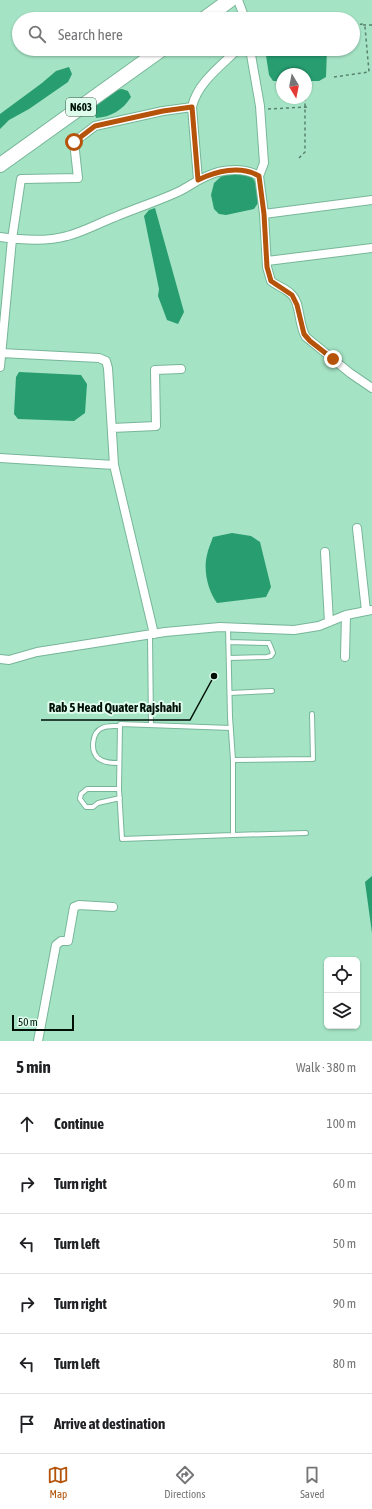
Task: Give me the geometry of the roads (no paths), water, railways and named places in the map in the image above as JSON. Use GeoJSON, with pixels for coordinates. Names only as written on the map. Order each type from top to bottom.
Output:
{"type":"FeatureCollection","features":[{"type":"Feature","properties":{"kind":"highway"},"geometry":{"type":"LineString","coordinates":[[214,12],[230,0]]}},
{"type":"Feature","properties":{"kind":"highway","name":"N603"},"geometry":{"type":"LineString","coordinates":[[0,165],[152,56]]}},
{"type":"Feature","properties":{"kind":"street"},"geometry":{"type":"LineString","coordinates":[[238,0],[242,12]]}},
{"type":"Feature","properties":{"kind":"street"},"geometry":{"type":"LineString","coordinates":[[198,180],[192,107],[195,95],[231,56]]}},
{"type":"Feature","properties":{"kind":"street"},"geometry":{"type":"LineString","coordinates":[[251,56],[260,110],[264,164],[259,176],[264,214],[268,274],[271,281],[291,293],[294,298],[302,330],[306,337],[350,373],[372,388]]}},
{"type":"Feature","properties":{"kind":"street"},"geometry":{"type":"LineString","coordinates":[[0,368],[12,239],[21,179],[78,178],[74,142],[95,126],[163,111],[192,107]]}},
{"type":"Feature","properties":{"kind":"street"},"geometry":{"type":"LineString","coordinates":[[0,237],[12,239],[50,239],[67,236],[157,201],[181,190],[207,175],[239,170],[250,171],[259,176]]}},
{"type":"Feature","properties":{"kind":"street"},"geometry":{"type":"LineString","coordinates":[[264,214],[372,200]]}},
{"type":"Feature","properties":{"kind":"street"},"geometry":{"type":"LineString","coordinates":[[267,261],[372,248]]}},
{"type":"Feature","properties":{"kind":"street"},"geometry":{"type":"LineString","coordinates":[[1,353],[99,358],[106,361],[108,368],[114,465],[152,634]]}},
{"type":"Feature","properties":{"kind":"street"},"geometry":{"type":"LineString","coordinates":[[112,428],[156,426],[155,370],[181,369]]}},
{"type":"Feature","properties":{"kind":"street"},"geometry":{"type":"LineString","coordinates":[[0,458],[114,465]]}},
{"type":"Feature","properties":{"kind":"street"},"geometry":{"type":"LineString","coordinates":[[0,658],[8,660],[37,652],[152,634],[220,627],[294,630],[319,626],[346,615],[369,611],[357,528]]}},
{"type":"Feature","properties":{"kind":"street"},"geometry":{"type":"LineString","coordinates":[[325,552],[329,622]]}},
{"type":"Feature","properties":{"kind":"street"},"geometry":{"type":"LineString","coordinates":[[346,615],[346,657]]}},
{"type":"Feature","properties":{"kind":"street"},"geometry":{"type":"LineString","coordinates":[[38,1041],[56,945],[61,941],[68,940],[74,907],[79,905],[113,907]]}},
{"type":"Feature","properties":{"kind":"lane"},"geometry":{"type":"LineString","coordinates":[[228,627],[233,760],[233,835]]}},
{"type":"Feature","properties":{"kind":"lane"},"geometry":{"type":"LineString","coordinates":[[151,725],[152,634]]}},
{"type":"Feature","properties":{"kind":"lane"},"geometry":{"type":"LineString","coordinates":[[228,642],[269,643],[273,653],[271,656],[267,657],[229,658]]}},
{"type":"Feature","properties":{"kind":"lane"},"geometry":{"type":"LineString","coordinates":[[230,693],[272,691]]}},
{"type":"Feature","properties":{"kind":"lane"},"geometry":{"type":"LineString","coordinates":[[233,760],[313,759],[312,714]]}},
{"type":"Feature","properties":{"kind":"lane"},"geometry":{"type":"LineString","coordinates":[[119,763],[108,762],[96,756],[93,744],[95,734],[101,728],[120,726],[120,724],[231,728]]}},
{"type":"Feature","properties":{"kind":"lane"},"geometry":{"type":"LineString","coordinates":[[120,726],[119,789],[122,839],[306,833]]}},
{"type":"Feature","properties":{"kind":"lane"},"geometry":{"type":"LineString","coordinates":[[119,789],[87,789],[81,794],[80,799],[86,807],[93,807],[98,803],[120,798]]}},
{"type":"Feature","properties":{"kind":"place","name":"Rab 5 Head Quater Rajshahi"},"geometry":{"type":"Point","coordinates":[214,676]}}]}
